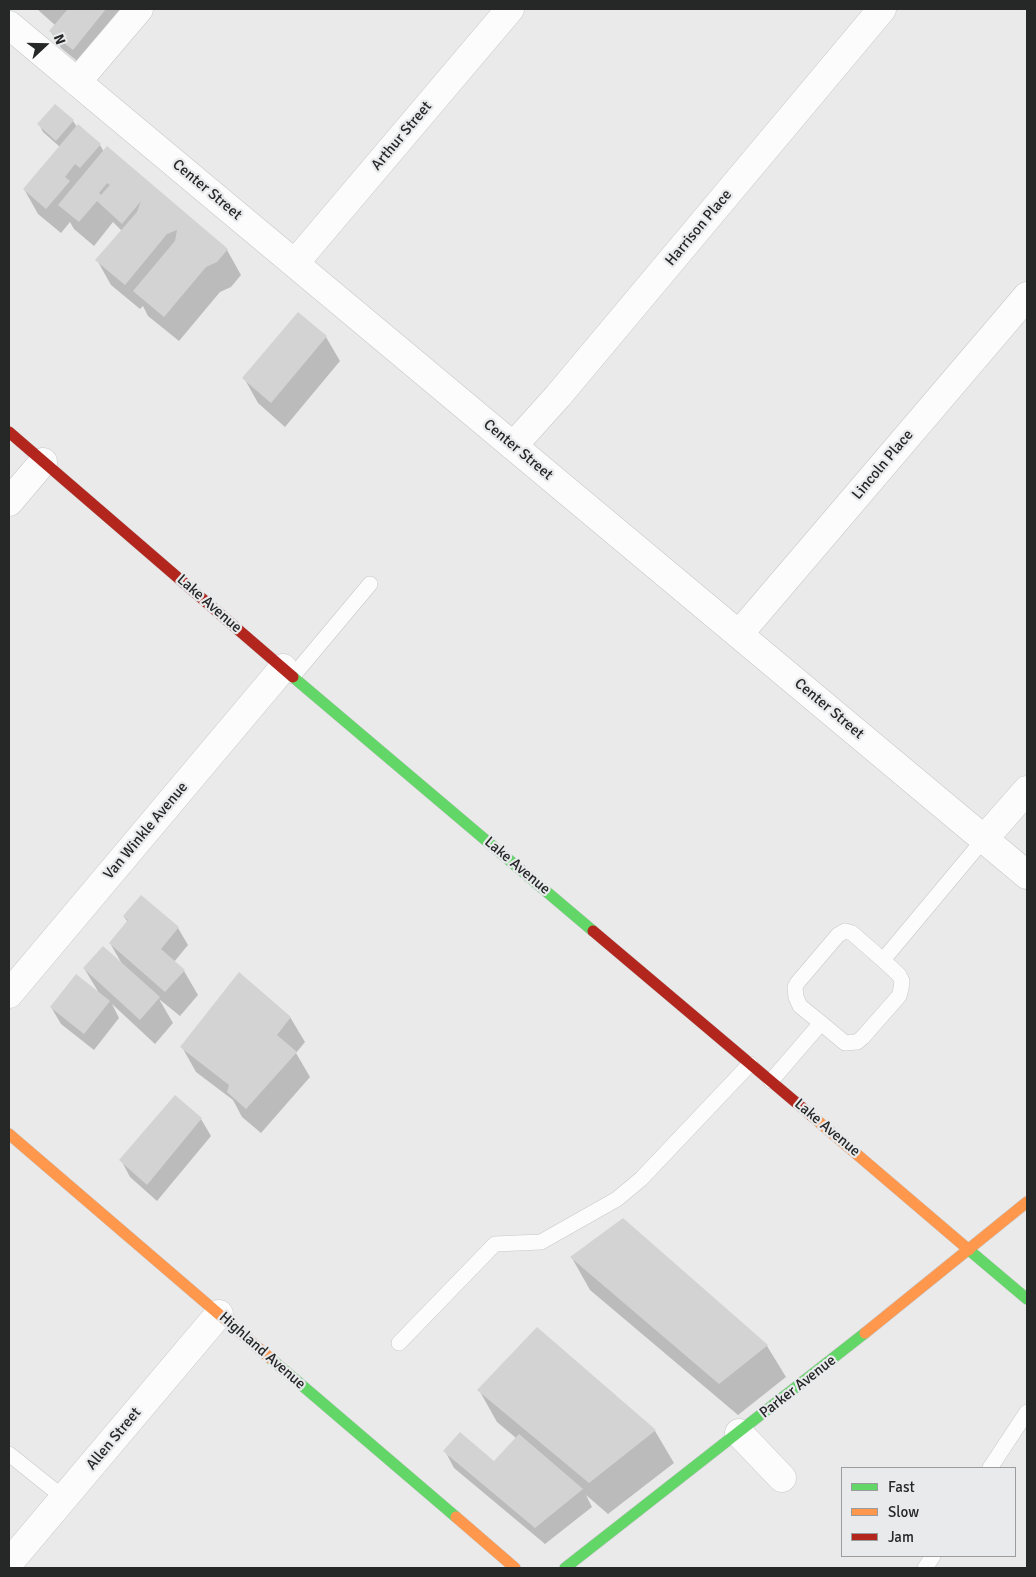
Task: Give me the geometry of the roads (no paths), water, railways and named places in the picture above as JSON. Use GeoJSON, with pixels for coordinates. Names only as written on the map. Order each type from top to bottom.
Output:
{"type":"FeatureCollection","features":[{"type":"Feature","properties":{"kind":"street"},"geometry":{"type":"LineString","coordinates":[[77,82],[139,9]]}},
{"type":"Feature","properties":{"kind":"street","name":"Arthur Street"},"geometry":{"type":"LineString","coordinates":[[294,263],[510,9]]}},
{"type":"Feature","properties":{"kind":"street","name":"Harrison Place"},"geometry":{"type":"LineString","coordinates":[[513,446],[558,396],[882,9]]}},
{"type":"Feature","properties":{"kind":"street","name":"Center Street"},"geometry":{"type":"LineString","coordinates":[[9,25],[1027,875]]}},
{"type":"Feature","properties":{"kind":"street","name":"Lincoln Place"},"geometry":{"type":"LineString","coordinates":[[739,634],[1027,296]]}},
{"type":"Feature","properties":{"kind":"street","name":"Lake Avenue"},"geometry":{"type":"LineString","coordinates":[[9,432],[288,672],[1027,1299]]}},
{"type":"Feature","properties":{"kind":"street"},"geometry":{"type":"LineString","coordinates":[[9,502],[43,462]]}},
{"type":"Feature","properties":{"kind":"street","name":"Van Winkle Avenue"},"geometry":{"type":"LineString","coordinates":[[9,994],[288,672]]}},
{"type":"Feature","properties":{"kind":"street"},"geometry":{"type":"LineString","coordinates":[[984,839],[1027,790]]}},
{"type":"Feature","properties":{"kind":"street","name":"Highland Avenue"},"geometry":{"type":"LineString","coordinates":[[9,1134],[515,1568]]}},
{"type":"Feature","properties":{"kind":"street","name":"Parker Avenue"},"geometry":{"type":"LineString","coordinates":[[566,1568],[739,1433],[1027,1202]]}},
{"type":"Feature","properties":{"kind":"street","name":"Allen Street"},"geometry":{"type":"LineString","coordinates":[[9,1563],[219,1314]]}},
{"type":"Feature","properties":{"kind":"street"},"geometry":{"type":"LineString","coordinates":[[739,1433],[782,1478]]}},
{"type":"Feature","properties":{"kind":"lane"},"geometry":{"type":"LineString","coordinates":[[288,672],[370,584]]}},
{"type":"Feature","properties":{"kind":"lane"},"geometry":{"type":"LineString","coordinates":[[883,960],[984,839]]}},
{"type":"Feature","properties":{"kind":"lane"},"geometry":{"type":"LineString","coordinates":[[845,931],[852,933],[899,975],[902,981],[899,996],[857,1042],[845,1043],[820,1023],[800,1006],[796,997],[796,987],[798,982],[838,935],[845,931]]}},
{"type":"Feature","properties":{"kind":"lane"},"geometry":{"type":"LineString","coordinates":[[770,1080],[820,1023]]}},
{"type":"Feature","properties":{"kind":"lane"},"geometry":{"type":"LineString","coordinates":[[398,1343],[495,1244],[541,1242],[617,1199],[641,1179],[750,1064]]}},
{"type":"Feature","properties":{"kind":"lane"},"geometry":{"type":"LineString","coordinates":[[991,1467],[1027,1412]]}},
{"type":"Feature","properties":{"kind":"lane"},"geometry":{"type":"LineString","coordinates":[[9,1454],[64,1498]]}},
{"type":"Feature","properties":{"kind":"lane"},"geometry":{"type":"LineString","coordinates":[[925,1568],[932,1557]]}}]}
